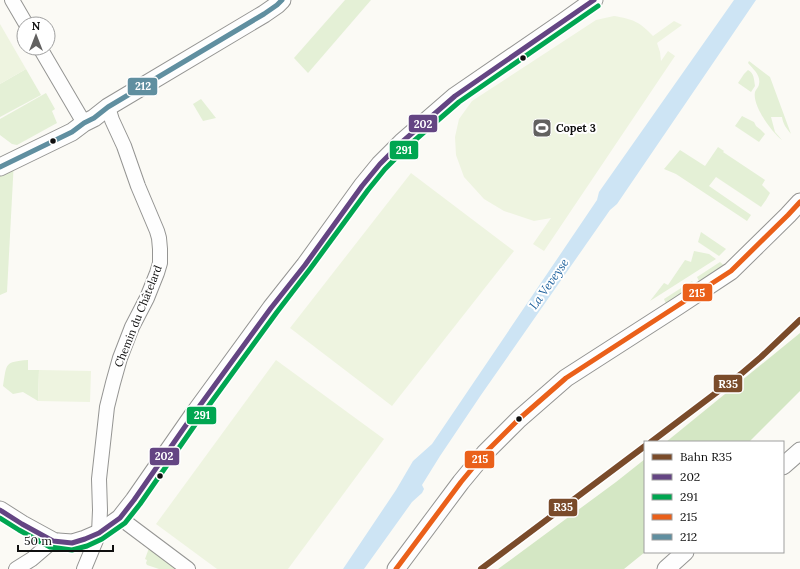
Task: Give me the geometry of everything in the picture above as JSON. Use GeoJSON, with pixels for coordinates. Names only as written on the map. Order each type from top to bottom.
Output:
{"type":"FeatureCollection","features":[{"type":"Feature","properties":{"kind":"street"},"geometry":{"type":"LineString","coordinates":[[12,0],[21,16]]}},
{"type":"Feature","properties":{"kind":"street"},"geometry":{"type":"LineString","coordinates":[[0,510],[53,540],[65,543],[72,543],[99,533],[120,518],[139,494],[193,415],[271,308],[380,164],[402,142],[455,96],[594,0]]}},
{"type":"Feature","properties":{"kind":"street"},"geometry":{"type":"LineString","coordinates":[[0,167],[72,132],[108,107],[264,14],[277,2]]}},
{"type":"Feature","properties":{"kind":"street"},"geometry":{"type":"LineString","coordinates":[[45,56],[84,123]]}},
{"type":"Feature","properties":{"kind":"street","name":"Chemin du Châtelard"},"geometry":{"type":"LineString","coordinates":[[99,533],[100,472],[108,407],[113,383],[120,358],[132,327],[147,298],[160,263],[159,238],[155,224],[138,186],[108,107]]}},
{"type":"Feature","properties":{"kind":"street"},"geometry":{"type":"LineString","coordinates":[[396,569],[480,459],[498,439],[529,410],[566,378],[731,271],[800,202]]}},
{"type":"Feature","properties":{"kind":"street"},"geometry":{"type":"LineString","coordinates":[[784,465],[800,451]]}},
{"type":"Feature","properties":{"kind":"street"},"geometry":{"type":"LineString","coordinates":[[120,518],[188,569]]}},
{"type":"Feature","properties":{"kind":"street"},"geometry":{"type":"LineString","coordinates":[[84,569],[99,533]]}},
{"type":"Feature","properties":{"kind":"street"},"geometry":{"type":"LineString","coordinates":[[16,569],[32,559],[53,540]]}},
{"type":"Feature","properties":{"kind":"street"},"geometry":{"type":"LineString","coordinates":[[666,569],[684,553]]}},
{"type":"Feature","properties":{"kind":"green space"},"geometry":{"type":"Polygon","coordinates":[[[345,0],[371,0],[308,73],[294,58],[345,0]]]}},
{"type":"Feature","properties":{"kind":"green space","name":"Copet 3"},"geometry":{"type":"Polygon","coordinates":[[[614,16],[626,18],[636,22],[644,27],[653,36],[674,21],[682,25],[657,43],[661,61],[668,51],[675,56],[544,251],[533,244],[551,218],[534,221],[504,211],[484,199],[464,177],[456,155],[455,137],[459,119],[472,101],[596,20],[614,16]]]}},
{"type":"Feature","properties":{"kind":"green space"},"geometry":{"type":"Polygon","coordinates":[[[0,24],[16,52],[16,56],[18,56],[26,69],[0,84],[0,24]]]}},
{"type":"Feature","properties":{"kind":"green space"},"geometry":{"type":"Polygon","coordinates":[[[749,61],[770,77],[791,134],[785,126],[782,117],[771,117],[775,132],[782,140],[768,125],[757,104],[755,92],[759,85],[759,78],[748,63],[749,61]]]}},
{"type":"Feature","properties":{"kind":"green space"},"geometry":{"type":"Polygon","coordinates":[[[26,69],[41,95],[0,117],[0,84],[26,69]]]}},
{"type":"Feature","properties":{"kind":"green space"},"geometry":{"type":"Polygon","coordinates":[[[748,70],[753,75],[755,86],[751,92],[738,83],[748,70]]]}},
{"type":"Feature","properties":{"kind":"green space"},"geometry":{"type":"Polygon","coordinates":[[[46,93],[55,109],[52,111],[57,123],[17,145],[12,144],[0,135],[0,119],[46,93]]]}},
{"type":"Feature","properties":{"kind":"green space"},"geometry":{"type":"Polygon","coordinates":[[[201,99],[216,118],[203,121],[193,104],[201,99]]]}},
{"type":"Feature","properties":{"kind":"green space"},"geometry":{"type":"Polygon","coordinates":[[[742,116],[754,122],[756,126],[765,134],[759,142],[735,126],[742,116]]]}},
{"type":"Feature","properties":{"kind":"green space"},"geometry":{"type":"Polygon","coordinates":[[[718,147],[724,151],[723,152],[765,180],[762,185],[770,193],[761,207],[716,177],[709,186],[751,215],[747,221],[676,174],[664,169],[680,150],[705,166],[718,147]]]}},
{"type":"Feature","properties":{"kind":"green space"},"geometry":{"type":"Polygon","coordinates":[[[14,160],[7,292],[0,295],[0,171],[14,160]]]}},
{"type":"Feature","properties":{"kind":"green space"},"geometry":{"type":"Polygon","coordinates":[[[411,173],[514,251],[392,406],[290,328],[411,173]]]}},
{"type":"Feature","properties":{"kind":"green space"},"geometry":{"type":"Polygon","coordinates":[[[701,232],[726,249],[719,256],[698,242],[701,232]]]}},
{"type":"Feature","properties":{"kind":"green space"},"geometry":{"type":"Polygon","coordinates":[[[694,251],[709,254],[716,259],[650,301],[664,283],[668,285],[685,260],[691,262],[694,251]]]}},
{"type":"Feature","properties":{"kind":"green space"},"geometry":{"type":"Polygon","coordinates":[[[720,262],[725,266],[700,283],[697,277],[720,262]]]}},
{"type":"Feature","properties":{"kind":"green space"},"geometry":{"type":"Polygon","coordinates":[[[692,281],[695,286],[666,304],[664,299],[692,281]]]}},
{"type":"Feature","properties":{"kind":"green space"},"geometry":{"type":"Polygon","coordinates":[[[800,333],[800,391],[750,441],[667,441],[800,333]]]}},
{"type":"Feature","properties":{"kind":"green space"},"geometry":{"type":"Polygon","coordinates":[[[28,360],[28,370],[39,370],[38,401],[23,392],[13,394],[3,386],[6,368],[8,365],[15,362],[28,360]]]}},
{"type":"Feature","properties":{"kind":"green space"},"geometry":{"type":"Polygon","coordinates":[[[276,360],[384,439],[288,569],[217,569],[156,524],[276,360]]]}},
{"type":"Feature","properties":{"kind":"green space"},"geometry":{"type":"Polygon","coordinates":[[[39,370],[91,371],[90,402],[38,401],[39,370]]]}},
{"type":"Feature","properties":{"kind":"green space"},"geometry":{"type":"Polygon","coordinates":[[[644,460],[644,553],[624,569],[498,569],[644,460]]]}},
{"type":"Feature","properties":{"kind":"green space"},"geometry":{"type":"Polygon","coordinates":[[[149,548],[179,569],[159,569],[147,565],[147,560],[145,559],[149,548]]]}},
{"type":"Feature","properties":{"kind":"water","name":"La Veveyse"},"geometry":{"type":"Polygon","coordinates":[[[734,0],[756,0],[617,204],[610,210],[481,395],[422,485],[424,489],[422,493],[412,502],[364,569],[343,569],[396,490],[413,461],[432,444],[597,200],[599,192],[734,0]]]}},
{"type":"Feature","properties":{"kind":"rail line","name":"R35"},"geometry":{"type":"LineString","coordinates":[[652,441],[741,374],[800,320]]}},
{"type":"Feature","properties":{"kind":"rail line","name":"R35"},"geometry":{"type":"LineString","coordinates":[[481,569],[644,447]]}},
{"type":"Feature","properties":{"kind":"transit line","name":"212"},"geometry":{"type":"LineString","coordinates":[[0,167],[72,132],[108,107],[264,14],[282,0]]}},
{"type":"Feature","properties":{"kind":"transit line","name":"202"},"geometry":{"type":"LineString","coordinates":[[0,510],[53,541],[72,543],[99,533],[120,518],[271,308],[380,164],[402,142],[455,96],[594,0]]}},
{"type":"Feature","properties":{"kind":"transit line","name":"291"},"geometry":{"type":"LineString","coordinates":[[0,518],[50,547],[72,550],[87,546],[102,539],[125,523],[277,312],[385,169],[407,147],[459,102],[598,6]]}},
{"type":"Feature","properties":{"kind":"transit line","name":"215"},"geometry":{"type":"LineString","coordinates":[[396,569],[461,482],[485,453],[519,419],[566,378],[731,271],[800,202]]}},
{"type":"Feature","properties":{"kind":"place","name":"Copet 3"},"geometry":{"type":"Point","coordinates":[542,128]}}]}
